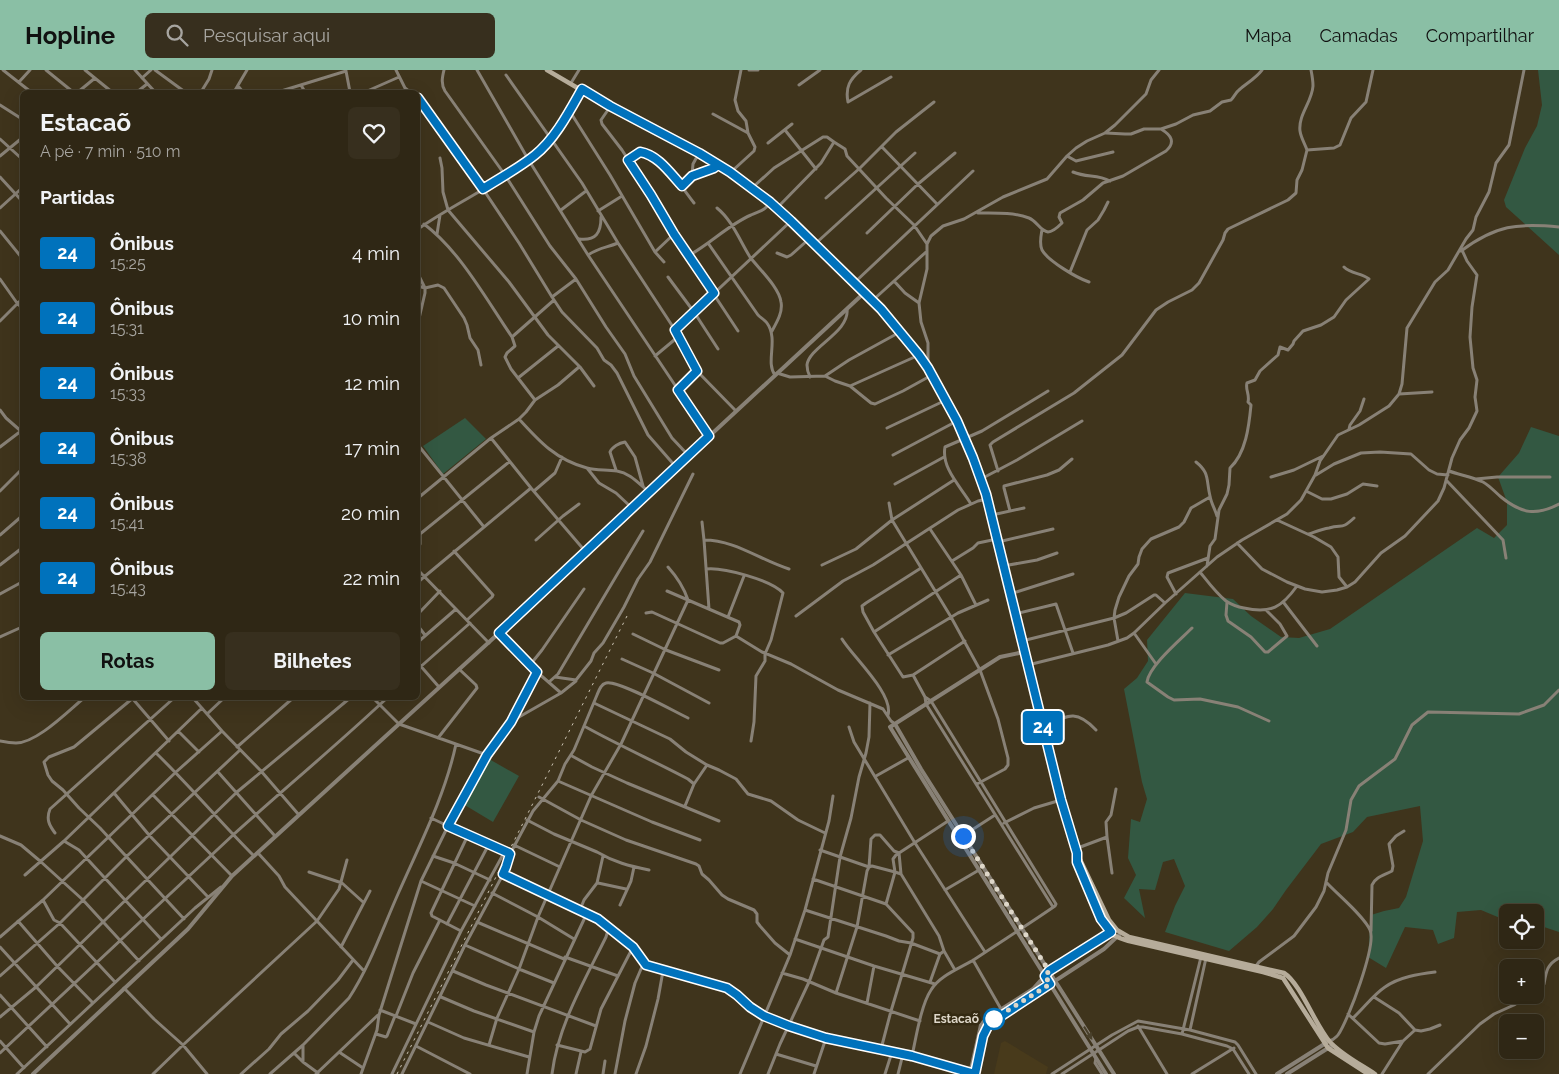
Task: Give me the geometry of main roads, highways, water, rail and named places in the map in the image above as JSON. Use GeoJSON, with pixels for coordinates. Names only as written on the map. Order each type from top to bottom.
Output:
{"type":"FeatureCollection","features":[{"type":"Feature","properties":{"kind":"main road"},"geometry":{"type":"LineString","coordinates":[[547,70],[699,153],[730,172],[778,208],[872,301],[900,332],[928,368],[965,438],[988,499],[1027,665],[1061,800],[1076,851],[1077,862],[1098,905],[1120,935]]}},
{"type":"Feature","properties":{"kind":"main road"},"geometry":{"type":"LineString","coordinates":[[1098,905],[1101,919],[1111,932],[1142,942],[1283,976],[1293,983],[1308,1012],[1330,1044],[1368,1074]]}},
{"type":"Feature","properties":{"kind":"main road"},"geometry":{"type":"LineString","coordinates":[[1330,1044],[1375,1074]]}},
{"type":"Feature","properties":{"kind":"railway"},"geometry":{"type":"LineString","coordinates":[[397,1074],[628,614]]}},
{"type":"Feature","properties":{"kind":"place","name":"Estacaõ"},"geometry":{"type":"Point","coordinates":[994,1019]}}]}
